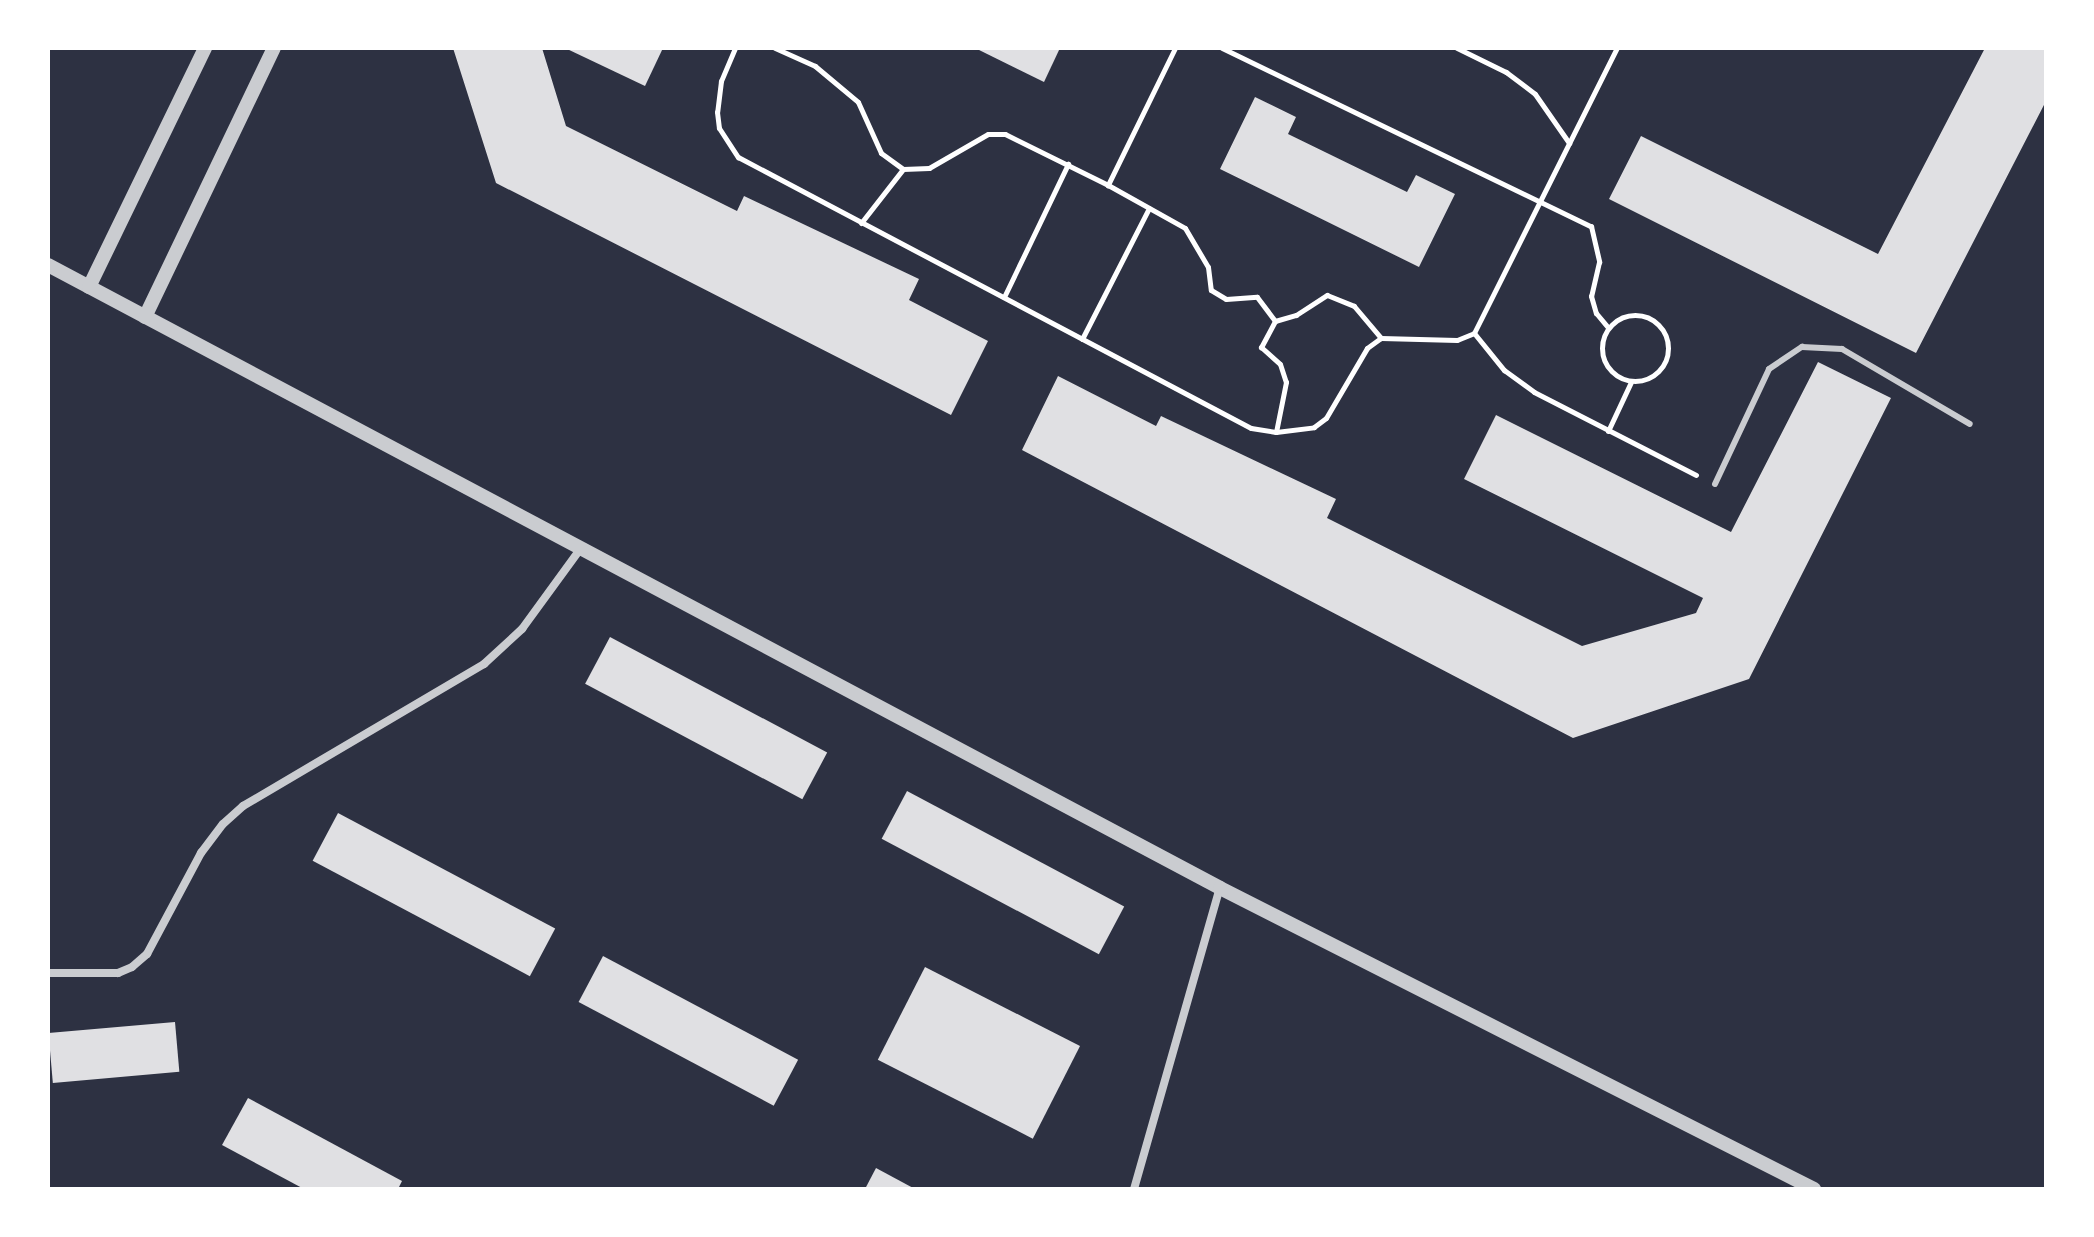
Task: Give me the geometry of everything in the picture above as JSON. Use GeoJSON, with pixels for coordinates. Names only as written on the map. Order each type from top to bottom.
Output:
{"type":"FeatureCollection","features":[{"type":"Feature","properties":{"kind":"street"},"geometry":{"type":"LineString","coordinates":[[89,287],[205,48]]}},
{"type":"Feature","properties":{"kind":"street"},"geometry":{"type":"LineString","coordinates":[[145,317],[274,48]]}},
{"type":"Feature","properties":{"kind":"street"},"geometry":{"type":"LineString","coordinates":[[48,265],[1220,888],[1814,1189]]}},
{"type":"Feature","properties":{"kind":"street"},"geometry":{"type":"LineString","coordinates":[[48,973],[118,973],[132,967],[147,954],[201,853],[223,824],[243,806],[484,664],[522,629],[581,548]]}},
{"type":"Feature","properties":{"kind":"street"},"geometry":{"type":"LineString","coordinates":[[1134,1189],[1220,888]]}},
{"type":"Feature","properties":{"kind":"lane"},"geometry":{"type":"LineString","coordinates":[[1715,484],[1769,369],[1802,347],[1842,349],[1970,424]]}},
{"type":"Feature","properties":{"kind":"path"},"geometry":{"type":"LineString","coordinates":[[735,48],[721,81],[717,112],[719,128],[738,157],[1251,428],[1276,432],[1314,427],[1326,418],[1367,348],[1381,338],[1457,340],[1474,333],[1617,48]]}},
{"type":"Feature","properties":{"kind":"path"},"geometry":{"type":"LineString","coordinates":[[775,48],[815,66],[858,102],[881,153],[903,169]]}},
{"type":"Feature","properties":{"kind":"path"},"geometry":{"type":"LineString","coordinates":[[1108,185],[1175,48]]}},
{"type":"Feature","properties":{"kind":"path"},"geometry":{"type":"LineString","coordinates":[[1222,48],[1591,226],[1599,262],[1591,296],[1596,313],[1607,326],[1604,360],[1613,374],[1631,382]]}},
{"type":"Feature","properties":{"kind":"path"},"geometry":{"type":"LineString","coordinates":[[1457,48],[1506,72],[1535,94],[1569,144]]}},
{"type":"Feature","properties":{"kind":"path"},"geometry":{"type":"LineString","coordinates":[[861,223],[903,169],[947,161],[962,146],[988,134],[1022,139],[1185,228],[1208,267],[1211,290],[1226,299],[1257,297],[1275,321]]}},
{"type":"Feature","properties":{"kind":"path"},"geometry":{"type":"LineString","coordinates":[[1004,297],[1068,164]]}},
{"type":"Feature","properties":{"kind":"path"},"geometry":{"type":"LineString","coordinates":[[1082,339],[1149,208]]}},
{"type":"Feature","properties":{"kind":"path"},"geometry":{"type":"LineString","coordinates":[[1276,432],[1286,382],[1280,364],[1261,347],[1275,321],[1296,315],[1327,295],[1354,306],[1381,338]]}},
{"type":"Feature","properties":{"kind":"path"},"geometry":{"type":"LineString","coordinates":[[1607,326],[1621,318],[1648,317],[1669,341],[1662,368],[1631,382],[1608,431]]}},
{"type":"Feature","properties":{"kind":"path"},"geometry":{"type":"LineString","coordinates":[[1474,333],[1504,370],[1608,431],[1715,484]]}},
{"type":"Feature","properties":{"kind":"building"},"geometry":{"type":"Polygon","coordinates":[[[453,48],[542,48],[566,126],[737,211],[744,196],[919,279],[909,300],[988,341],[951,415],[496,183],[453,48]]]}},
{"type":"Feature","properties":{"kind":"building"},"geometry":{"type":"Polygon","coordinates":[[[565,48],[663,48],[645,86],[565,48]]]}},
{"type":"Feature","properties":{"kind":"building"},"geometry":{"type":"Polygon","coordinates":[[[975,48],[1060,48],[1044,82],[975,48]]]}},
{"type":"Feature","properties":{"kind":"building"},"geometry":{"type":"Polygon","coordinates":[[[1985,48],[2046,48],[2046,101],[1916,353],[1609,199],[1641,136],[1878,254],[1985,48]]]}},
{"type":"Feature","properties":{"kind":"building"},"geometry":{"type":"Polygon","coordinates":[[[1255,97],[1296,117],[1288,134],[1407,192],[1416,175],[1455,194],[1419,267],[1220,169],[1255,97]]]}},
{"type":"Feature","properties":{"kind":"building"},"geometry":{"type":"Polygon","coordinates":[[[1818,362],[1891,398],[1749,679],[1573,738],[1022,450],[1058,376],[1156,426],[1161,416],[1336,499],[1327,518],[1582,646],[1696,613],[1703,598],[1464,479],[1496,415],[1731,532],[1818,362]]]}},
{"type":"Feature","properties":{"kind":"building"},"geometry":{"type":"Polygon","coordinates":[[[610,637],[827,752],[802,799],[585,684],[610,637]]]}},
{"type":"Feature","properties":{"kind":"building"},"geometry":{"type":"Polygon","coordinates":[[[907,791],[1124,906],[1099,954],[882,839],[907,791]]]}},
{"type":"Feature","properties":{"kind":"building"},"geometry":{"type":"Polygon","coordinates":[[[338,813],[555,928],[530,976],[313,861],[338,813]]]}},
{"type":"Feature","properties":{"kind":"building"},"geometry":{"type":"Polygon","coordinates":[[[603,956],[798,1060],[774,1106],[579,1002],[603,956]]]}},
{"type":"Feature","properties":{"kind":"building"},"geometry":{"type":"Polygon","coordinates":[[[925,967],[1080,1046],[1033,1139],[878,1060],[925,967]]]}},
{"type":"Feature","properties":{"kind":"building"},"geometry":{"type":"Polygon","coordinates":[[[175,1022],[179,1072],[53,1083],[48,1033],[175,1022]]]}},
{"type":"Feature","properties":{"kind":"building"},"geometry":{"type":"Polygon","coordinates":[[[248,1098],[402,1181],[398,1189],[304,1189],[222,1145],[248,1098]]]}},
{"type":"Feature","properties":{"kind":"building"},"geometry":{"type":"Polygon","coordinates":[[[876,1168],[915,1189],[865,1189],[876,1168]]]}}]}
